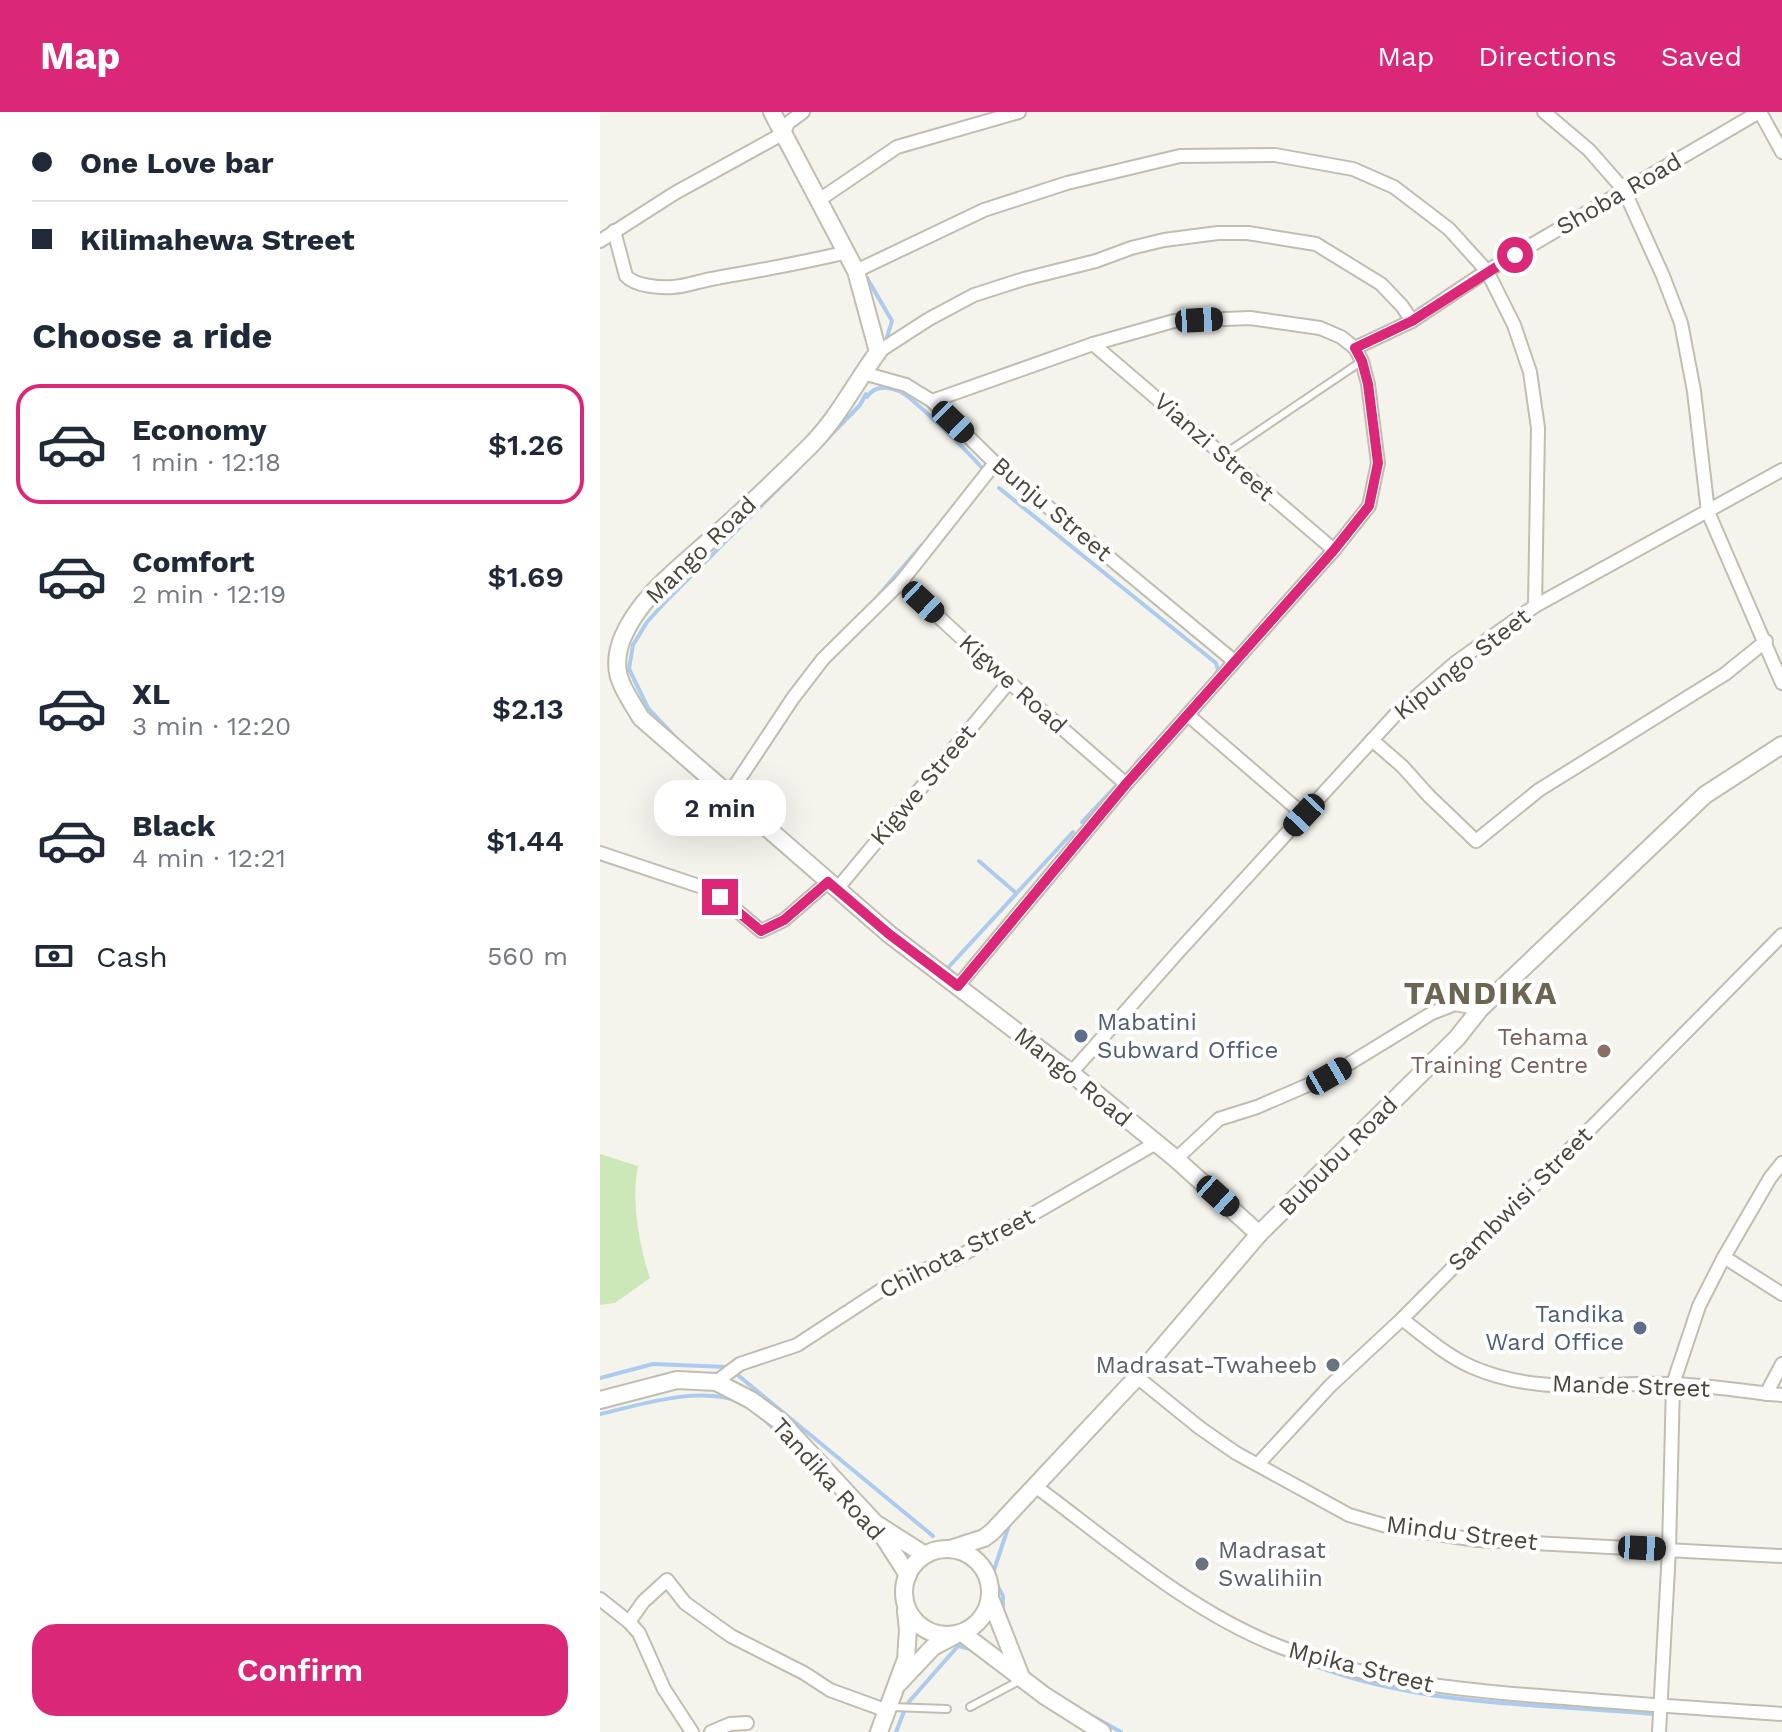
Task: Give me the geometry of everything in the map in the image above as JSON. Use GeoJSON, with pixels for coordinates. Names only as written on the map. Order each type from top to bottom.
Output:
{"type":"FeatureCollection","features":[{"type":"Feature","properties":{"kind":"street"},"geometry":{"type":"LineString","coordinates":[[772,112],[856,271],[878,352],[974,295],[1096,261],[1131,248],[1218,233],[1248,233],[1316,244],[1381,284],[1412,321]]}},
{"type":"Feature","properties":{"kind":"street"},"geometry":{"type":"LineString","coordinates":[[600,241],[675,193],[784,133],[788,123],[803,112]]}},
{"type":"Feature","properties":{"kind":"street"},"geometry":{"type":"LineString","coordinates":[[819,200],[897,147],[1019,112]]}},
{"type":"Feature","properties":{"kind":"street"},"geometry":{"type":"LineString","coordinates":[[1544,112],[1589,150],[1624,190],[1663,276],[1681,323],[1694,391],[1708,512],[1782,683]]}},
{"type":"Feature","properties":{"kind":"street"},"geometry":{"type":"LineString","coordinates":[[1760,112],[1782,152]]}},
{"type":"Feature","properties":{"kind":"street","name":"Shoba Road"},"geometry":{"type":"LineString","coordinates":[[1355,348],[1412,321],[1487,271],[1760,112]]}},
{"type":"Feature","properties":{"kind":"street"},"geometry":{"type":"LineString","coordinates":[[856,271],[984,210],[1067,183],[1180,156],[1275,155],[1353,169],[1394,187],[1449,229],[1487,271],[1514,325],[1530,372],[1538,428],[1535,606]]}},
{"type":"Feature","properties":{"kind":"street"},"geometry":{"type":"LineString","coordinates":[[614,231],[626,276],[631,281],[663,287],[764,271],[847,252]]}},
{"type":"Feature","properties":{"kind":"street"},"geometry":{"type":"LineString","coordinates":[[932,401],[1093,344],[1174,321],[1250,318],[1320,328],[1341,337],[1355,348],[1368,384],[1378,463],[1369,506],[1334,550],[1126,784],[958,986]]}},
{"type":"Feature","properties":{"kind":"street","name":"Vianzi Street"},"geometry":{"type":"LineString","coordinates":[[1093,344],[1334,550]]}},
{"type":"Feature","properties":{"kind":"street","name":"Mango Road"},"geometry":{"type":"LineString","coordinates":[[878,352],[849,399],[812,444],[664,581],[636,613],[608,666],[641,718],[728,796],[889,934],[1071,1073],[1176,1159],[1259,1234]]}},
{"type":"Feature","properties":{"kind":"street","name":"Bunju Street"},"geometry":{"type":"LineString","coordinates":[[863,373],[906,385],[932,401],[995,463],[1234,661]]}},
{"type":"Feature","properties":{"kind":"street"},"geometry":{"type":"LineString","coordinates":[[728,796],[793,698],[823,659],[901,582],[995,463]]}},
{"type":"Feature","properties":{"kind":"street","name":"Kipungo Steet"},"geometry":{"type":"LineString","coordinates":[[1071,1073],[1396,714],[1455,663],[1535,606],[1782,470]]}},
{"type":"Feature","properties":{"kind":"street","name":"Kigwe Road"},"geometry":{"type":"LineString","coordinates":[[901,582],[1126,784]]}},
{"type":"Feature","properties":{"kind":"street"},"geometry":{"type":"LineString","coordinates":[[1372,740],[1476,841],[1539,790],[1725,674],[1766,641]]}},
{"type":"Feature","properties":{"kind":"street","name":"Kigwe Street"},"geometry":{"type":"LineString","coordinates":[[600,853],[702,887],[727,902],[761,931],[784,920],[832,885],[1009,682]]}},
{"type":"Feature","properties":{"kind":"street"},"geometry":{"type":"LineString","coordinates":[[1188,715],[1304,815]]}},
{"type":"Feature","properties":{"kind":"street","name":"Bububu Road"},"geometry":{"type":"LineString","coordinates":[[992,1532],[1137,1377],[1259,1234],[1457,1038],[1480,1009],[1705,795],[1782,745]]}},
{"type":"Feature","properties":{"kind":"street","name":"Sambwisi Street"},"geometry":{"type":"LineString","coordinates":[[1259,1463],[1330,1386],[1402,1319],[1782,935]]}},
{"type":"Feature","properties":{"kind":"street"},"geometry":{"type":"LineString","coordinates":[[1176,1159],[1219,1119],[1257,1107],[1329,1076],[1432,1013],[1455,1004],[1480,1009]]}},
{"type":"Feature","properties":{"kind":"street","name":"Chihota Street"},"geometry":{"type":"LineString","coordinates":[[716,1382],[740,1364],[797,1345],[898,1279],[955,1259],[1156,1143]]}},
{"type":"Feature","properties":{"kind":"street"},"geometry":{"type":"LineString","coordinates":[[1659,1732],[1669,1550],[1673,1384],[1699,1306],[1724,1257],[1782,1163]]}},
{"type":"Feature","properties":{"kind":"street"},"geometry":{"type":"LineString","coordinates":[[1724,1257],[1782,1294]]}},
{"type":"Feature","properties":{"kind":"street","name":"Mande Street"},"geometry":{"type":"LineString","coordinates":[[1402,1319],[1471,1367],[1497,1376],[1564,1387],[1673,1384],[1782,1395]]}},
{"type":"Feature","properties":{"kind":"street"},"geometry":{"type":"LineString","coordinates":[[1766,1394],[1782,1364]]}},
{"type":"Feature","properties":{"kind":"street","name":"Mindu Street"},"geometry":{"type":"LineString","coordinates":[[1137,1377],[1236,1453],[1349,1515],[1390,1527],[1477,1540],[1782,1556]]}},
{"type":"Feature","properties":{"kind":"street","name":"Tandika Road"},"geometry":{"type":"LineString","coordinates":[[600,1400],[677,1380],[716,1382],[751,1400],[781,1422],[874,1522],[908,1575]]}},
{"type":"Feature","properties":{"kind":"street","name":"Mpika Street"},"geometry":{"type":"LineString","coordinates":[[1035,1486],[1164,1583],[1203,1607],[1277,1646],[1343,1667],[1440,1687],[1782,1714]]}},
{"type":"Feature","properties":{"kind":"street"},"geometry":{"type":"LineString","coordinates":[[874,1522],[925,1555]]}},
{"type":"Feature","properties":{"kind":"street"},"geometry":{"type":"LineString","coordinates":[[879,1732],[906,1659],[908,1630],[904,1590],[908,1575],[925,1555],[984,1538],[992,1532]]}},
{"type":"Feature","properties":{"kind":"street"},"geometry":{"type":"LineString","coordinates":[[992,1532],[986,1557],[990,1598],[1022,1679]]}},
{"type":"Feature","properties":{"kind":"street"},"geometry":{"type":"LineString","coordinates":[[950,1549],[967,1554],[981,1565],[989,1580]]}},
{"type":"Feature","properties":{"kind":"street"},"geometry":{"type":"LineString","coordinates":[[629,1622],[643,1602],[667,1580],[685,1603],[731,1636],[804,1673],[830,1690],[882,1709],[888,1707]]}},
{"type":"Feature","properties":{"kind":"street"},"geometry":{"type":"LineString","coordinates":[[898,1685],[933,1647],[981,1620],[990,1598]]}},
{"type":"Feature","properties":{"kind":"street"},"geometry":{"type":"LineString","coordinates":[[600,1599],[639,1633],[664,1689],[692,1732]]}},
{"type":"Feature","properties":{"kind":"street"},"geometry":{"type":"LineString","coordinates":[[906,1604],[913,1619],[926,1630],[941,1635],[960,1634],[1102,1732]]}},
{"type":"Feature","properties":{"kind":"street"},"geometry":{"type":"LineString","coordinates":[[711,1732],[730,1724],[747,1723]]}},
{"type":"Feature","properties":{"kind":"lane"},"geometry":{"type":"LineString","coordinates":[[1223,455],[1362,361]]}},
{"type":"Feature","properties":{"kind":"lane"},"geometry":{"type":"LineString","coordinates":[[970,1707],[1022,1679]]}},
{"type":"Feature","properties":{"kind":"lane"},"geometry":{"type":"LineString","coordinates":[[888,1707],[947,1709]]}},
{"type":"Feature","properties":{"kind":"green space"},"geometry":{"type":"Polygon","coordinates":[[[600,1154],[638,1166],[635,1193],[637,1222],[650,1278],[615,1303],[600,1305],[600,1154]]]}},
{"type":"Feature","properties":{"kind":"waterway"},"geometry":{"type":"LineString","coordinates":[[867,278],[892,321],[887,337]]}},
{"type":"Feature","properties":{"kind":"waterway"},"geometry":{"type":"LineString","coordinates":[[867,397],[874,390],[882,388],[901,392],[984,471]]}},
{"type":"Feature","properties":{"kind":"waterway"},"geometry":{"type":"LineString","coordinates":[[824,442],[860,405],[866,394]]}},
{"type":"Feature","properties":{"kind":"waterway"},"geometry":{"type":"LineString","coordinates":[[681,743],[648,708],[629,669],[633,645],[647,622],[668,599],[796,471]]}},
{"type":"Feature","properties":{"kind":"waterway"},"geometry":{"type":"LineString","coordinates":[[999,488],[1216,663],[1218,670],[1215,676]]}},
{"type":"Feature","properties":{"kind":"waterway"},"geometry":{"type":"LineString","coordinates":[[878,596],[922,545]]}},
{"type":"Feature","properties":{"kind":"waterway"},"geometry":{"type":"LineString","coordinates":[[1136,763],[1161,736]]}},
{"type":"Feature","properties":{"kind":"waterway"},"geometry":{"type":"LineString","coordinates":[[1082,822],[1115,787]]}},
{"type":"Feature","properties":{"kind":"waterway"},"geometry":{"type":"LineString","coordinates":[[945,971],[1073,832]]}},
{"type":"Feature","properties":{"kind":"waterway"},"geometry":{"type":"LineString","coordinates":[[979,861],[1016,893]]}},
{"type":"Feature","properties":{"kind":"waterway"},"geometry":{"type":"LineString","coordinates":[[884,919],[902,934]]}},
{"type":"Feature","properties":{"kind":"waterway"},"geometry":{"type":"LineString","coordinates":[[600,1378],[653,1364],[728,1367],[933,1536]]}},
{"type":"Feature","properties":{"kind":"waterway"},"geometry":{"type":"LineString","coordinates":[[600,1414],[689,1396],[707,1395],[740,1402],[775,1429],[834,1491]]}},
{"type":"Feature","properties":{"kind":"waterway"},"geometry":{"type":"LineString","coordinates":[[1003,1614],[1003,1596],[992,1576],[1009,1525]]}},
{"type":"Feature","properties":{"kind":"waterway"},"geometry":{"type":"LineString","coordinates":[[896,1732],[907,1704],[958,1646],[971,1649]]}},
{"type":"Feature","properties":{"kind":"waterway"},"geometry":{"type":"LineString","coordinates":[[1295,1658],[1338,1674],[1427,1694],[1654,1714]]}},
{"type":"Feature","properties":{"kind":"waterway"},"geometry":{"type":"LineString","coordinates":[[1087,1713],[1121,1732]]}},
{"type":"Feature","properties":{"kind":"place","name":"Mabatini Subward Office"},"geometry":{"type":"Point","coordinates":[1081,1036]}},
{"type":"Feature","properties":{"kind":"place","name":"Tehama Training Centre"},"geometry":{"type":"Point","coordinates":[1604,1051]}},
{"type":"Feature","properties":{"kind":"place","name":"Tandika Ward Office"},"geometry":{"type":"Point","coordinates":[1640,1328]}},
{"type":"Feature","properties":{"kind":"place","name":"Madrasat-Twaheeb"},"geometry":{"type":"Point","coordinates":[1333,1365]}},
{"type":"Feature","properties":{"kind":"place","name":"Madrasat Swalihiin"},"geometry":{"type":"Point","coordinates":[1202,1564]}},
{"type":"Feature","properties":{"kind":"district","name":"TANDIKA"},"geometry":{"type":"Point","coordinates":[1481,993]}},
{"type":"Feature","properties":{"kind":"route"},"geometry":{"type":"LineString","coordinates":[[720,897],[761,931],[784,920],[828,882],[889,934],[958,986],[1126,784],[1334,550],[1369,506],[1378,463],[1368,384],[1355,348],[1412,321],[1515,255]]}}]}
